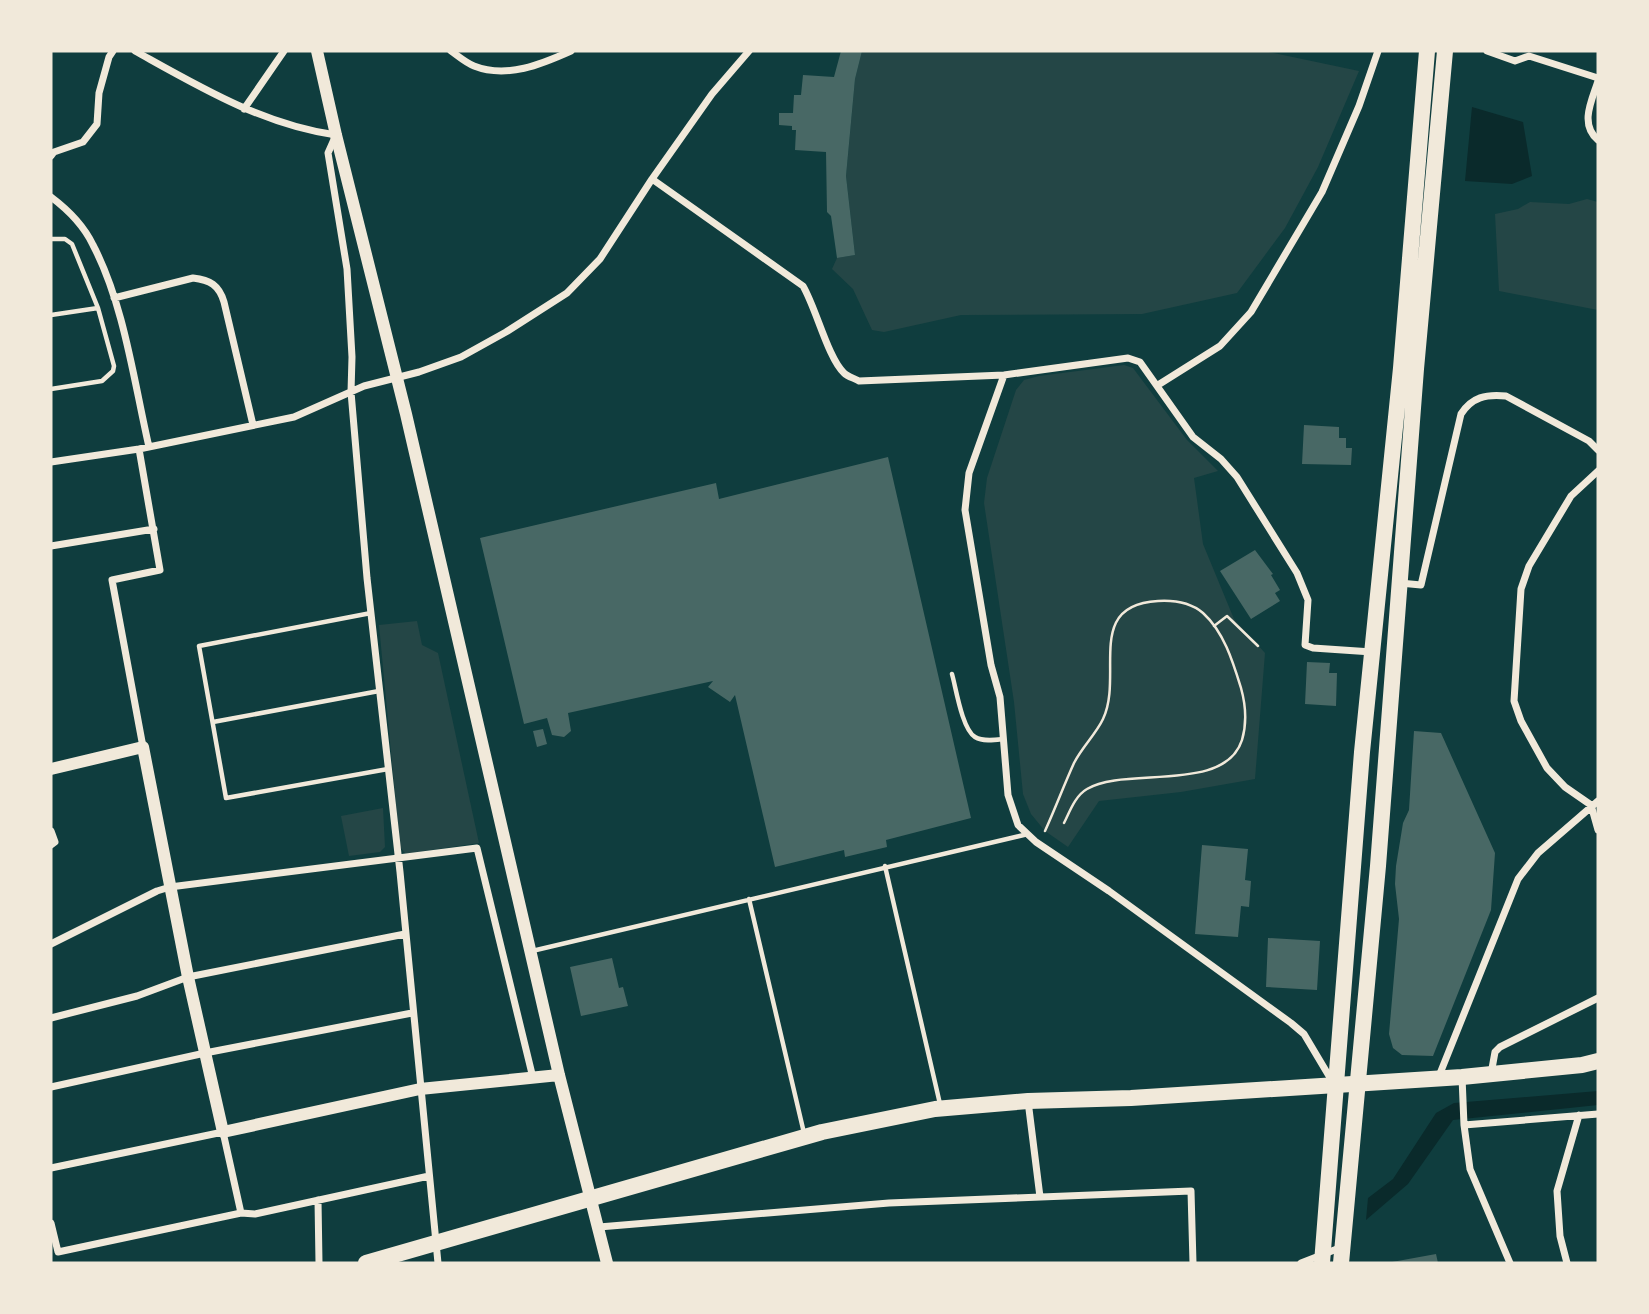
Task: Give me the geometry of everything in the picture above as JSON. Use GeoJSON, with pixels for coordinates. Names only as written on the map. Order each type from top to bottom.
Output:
{"type":"FeatureCollection","features":[{"type":"Feature","properties":{"kind":"main road"},"geometry":{"type":"LineString","coordinates":[[1323,1260],[1372,652],[1401,368],[1427,51]]}},
{"type":"Feature","properties":{"kind":"main road"},"geometry":{"type":"LineString","coordinates":[[1341,1255],[1358,1084],[1445,51]]}},
{"type":"Feature","properties":{"kind":"main road"},"geometry":{"type":"LineString","coordinates":[[366,1263],[804,1137],[941,1109],[1028,1101],[1131,1098],[1491,1075],[1582,1065],[1598,1060]]}},
{"type":"Feature","properties":{"kind":"street"},"geometry":{"type":"LineString","coordinates":[[51,156],[54,152],[82,142],[97,124],[99,93],[113,51]]}},
{"type":"Feature","properties":{"kind":"street"},"geometry":{"type":"LineString","coordinates":[[135,51],[244,108],[295,127],[336,135]]}},
{"type":"Feature","properties":{"kind":"street"},"geometry":{"type":"LineString","coordinates":[[244,108],[284,51]]}},
{"type":"Feature","properties":{"kind":"street"},"geometry":{"type":"LineString","coordinates":[[317,51],[406,414],[559,1075],[607,1263]]}},
{"type":"Feature","properties":{"kind":"street"},"geometry":{"type":"LineString","coordinates":[[451,51],[473,66],[492,70],[538,65],[571,51]]}},
{"type":"Feature","properties":{"kind":"street"},"geometry":{"type":"LineString","coordinates":[[51,462],[139,449],[294,417],[364,386],[419,372],[461,357],[567,293],[600,258],[712,94],[750,51]]}},
{"type":"Feature","properties":{"kind":"street"},"geometry":{"type":"LineString","coordinates":[[1157,385],[1220,346],[1251,312],[1322,192],[1359,106],[1377,51]]}},
{"type":"Feature","properties":{"kind":"street"},"geometry":{"type":"LineString","coordinates":[[1487,51],[1515,61],[1529,56],[1598,79],[1588,111],[1593,136],[1598,140]]}},
{"type":"Feature","properties":{"kind":"street"},"geometry":{"type":"LineString","coordinates":[[336,135],[328,153],[347,269],[352,357],[351,392],[371,613],[438,1263]]}},
{"type":"Feature","properties":{"kind":"street"},"geometry":{"type":"LineString","coordinates":[[652,179],[803,286],[812,301],[836,364],[859,381],[1004,375],[1128,358],[1140,362],[1193,437],[1221,459],[1237,477],[1297,573],[1308,600],[1306,645],[1313,648],[1372,652]]}},
{"type":"Feature","properties":{"kind":"street"},"geometry":{"type":"LineString","coordinates":[[51,197],[83,228],[94,245],[114,298],[149,447]]}},
{"type":"Feature","properties":{"kind":"street"},"geometry":{"type":"LineString","coordinates":[[114,298],[192,278],[216,285],[221,292],[253,425]]}},
{"type":"Feature","properties":{"kind":"street"},"geometry":{"type":"LineString","coordinates":[[1004,375],[970,473],[965,510],[990,665],[1000,697],[1008,795],[1018,825],[1304,1034],[1335,1085]]}},
{"type":"Feature","properties":{"kind":"street"},"geometry":{"type":"LineString","coordinates":[[1399,583],[1421,585],[1461,414],[1468,404],[1492,394],[1506,396],[1589,441],[1598,450]]}},
{"type":"Feature","properties":{"kind":"street"},"geometry":{"type":"LineString","coordinates":[[139,449],[160,570],[112,580],[188,977],[241,1213]]}},
{"type":"Feature","properties":{"kind":"street"},"geometry":{"type":"LineString","coordinates":[[1595,803],[1565,787],[1547,768],[1521,721],[1514,701],[1521,589],[1529,566],[1571,496],[1598,471]]}},
{"type":"Feature","properties":{"kind":"street"},"geometry":{"type":"LineString","coordinates":[[51,546],[154,529]]}},
{"type":"Feature","properties":{"kind":"street"},"geometry":{"type":"LineString","coordinates":[[51,769],[143,747]]}},
{"type":"Feature","properties":{"kind":"street"},"geometry":{"type":"LineString","coordinates":[[1595,803],[1598,830]]}},
{"type":"Feature","properties":{"kind":"street"},"geometry":{"type":"LineString","coordinates":[[1439,1078],[1518,878],[1538,853],[1595,803]]}},
{"type":"Feature","properties":{"kind":"street"},"geometry":{"type":"LineString","coordinates":[[51,831],[55,842],[51,845]]}},
{"type":"Feature","properties":{"kind":"street"},"geometry":{"type":"LineString","coordinates":[[51,944],[170,887],[477,848],[533,1078]]}},
{"type":"Feature","properties":{"kind":"street"},"geometry":{"type":"LineString","coordinates":[[51,1018],[137,996],[188,977],[405,934]]}},
{"type":"Feature","properties":{"kind":"street"},"geometry":{"type":"LineString","coordinates":[[1491,1075],[1495,1052],[1500,1047],[1598,998]]}},
{"type":"Feature","properties":{"kind":"street"},"geometry":{"type":"LineString","coordinates":[[51,1087],[205,1053],[412,1013]]}},
{"type":"Feature","properties":{"kind":"street"},"geometry":{"type":"LineString","coordinates":[[51,1168],[420,1088],[559,1075]]}},
{"type":"Feature","properties":{"kind":"street"},"geometry":{"type":"LineString","coordinates":[[1462,1077],[1470,1170],[1510,1263]]}},
{"type":"Feature","properties":{"kind":"street"},"geometry":{"type":"LineString","coordinates":[[1028,1101],[1040,1197]]}},
{"type":"Feature","properties":{"kind":"street"},"geometry":{"type":"LineString","coordinates":[[1464,1122],[1598,1114]]}},
{"type":"Feature","properties":{"kind":"street"},"geometry":{"type":"LineString","coordinates":[[1567,1263],[1560,1236],[1557,1191],[1579,1115]]}},
{"type":"Feature","properties":{"kind":"street"},"geometry":{"type":"LineString","coordinates":[[51,1223],[58,1252],[241,1213],[255,1214],[429,1176]]}},
{"type":"Feature","properties":{"kind":"street"},"geometry":{"type":"LineString","coordinates":[[599,1227],[889,1203],[1191,1191],[1194,1263]]}},
{"type":"Feature","properties":{"kind":"street"},"geometry":{"type":"LineString","coordinates":[[318,1200],[320,1263]]}},
{"type":"Feature","properties":{"kind":"street"},"geometry":{"type":"LineString","coordinates":[[1301,1263],[1341,1255]]}},
{"type":"Feature","properties":{"kind":"lane"},"geometry":{"type":"LineString","coordinates":[[51,239],[65,239],[72,244],[98,308],[114,366],[113,371],[102,381],[51,389]]}},
{"type":"Feature","properties":{"kind":"lane"},"geometry":{"type":"LineString","coordinates":[[51,315],[98,308]]}},
{"type":"Feature","properties":{"kind":"lane"},"geometry":{"type":"LineString","coordinates":[[371,613],[199,646],[226,798],[387,769]]}},
{"type":"Feature","properties":{"kind":"lane"},"geometry":{"type":"LineString","coordinates":[[953,674],[968,729],[975,737],[986,740],[1003,739]]}},
{"type":"Feature","properties":{"kind":"lane"},"geometry":{"type":"LineString","coordinates":[[213,722],[379,691]]}},
{"type":"Feature","properties":{"kind":"lane"},"geometry":{"type":"LineString","coordinates":[[531,951],[1028,834]]}},
{"type":"Feature","properties":{"kind":"lane"},"geometry":{"type":"LineString","coordinates":[[886,866],[941,1109]]}},
{"type":"Feature","properties":{"kind":"lane"},"geometry":{"type":"LineString","coordinates":[[748,899],[804,1137]]}},
{"type":"Feature","properties":{"kind":"path"},"geometry":{"type":"LineString","coordinates":[[1045,831],[1075,761],[1104,718],[1111,683],[1109,645],[1117,621],[1129,608],[1140,603],[1185,602],[1199,610],[1214,626],[1228,652],[1244,699],[1244,731],[1240,746],[1230,759],[1208,770],[1182,776],[1109,782],[1090,787],[1074,802],[1064,823]]}},
{"type":"Feature","properties":{"kind":"path"},"geometry":{"type":"LineString","coordinates":[[1214,626],[1227,616],[1258,646]]}},
{"type":"Feature","properties":{"kind":"shaded area"},"geometry":{"type":"Polygon","coordinates":[[[862,51],[1264,51],[1359,71],[1318,167],[1285,228],[1237,293],[1142,314],[961,315],[884,332],[872,330],[853,289],[832,269],[837,258],[855,255],[846,176],[855,79],[862,51]]]}},
{"type":"Feature","properties":{"kind":"shaded area"},"geometry":{"type":"Polygon","coordinates":[[[1472,107],[1523,122],[1532,176],[1512,184],[1465,181],[1472,107]]]}},
{"type":"Feature","properties":{"kind":"shaded area"},"geometry":{"type":"Polygon","coordinates":[[[1587,199],[1598,202],[1598,310],[1499,291],[1495,214],[1518,209],[1530,202],[1569,204],[1587,199]]]}},
{"type":"Feature","properties":{"kind":"shaded area"},"geometry":{"type":"Polygon","coordinates":[[[1124,365],[1133,368],[1187,440],[1218,471],[1194,478],[1203,544],[1234,619],[1265,653],[1255,779],[1181,792],[1099,801],[1068,847],[1045,831],[1031,814],[1023,794],[1014,702],[984,503],[987,478],[1016,390],[1024,380],[1124,365]]]}},
{"type":"Feature","properties":{"kind":"shaded area"},"geometry":{"type":"Polygon","coordinates":[[[417,621],[422,645],[438,653],[479,843],[405,853],[400,847],[379,625],[417,621]]]}},
{"type":"Feature","properties":{"kind":"shaded area"},"geometry":{"type":"Polygon","coordinates":[[[383,808],[385,847],[380,852],[349,856],[341,816],[383,808]]]}},
{"type":"Feature","properties":{"kind":"shaded area"},"geometry":{"type":"Polygon","coordinates":[[[1598,1091],[1598,1105],[1453,1120],[1408,1184],[1366,1220],[1368,1198],[1393,1179],[1436,1113],[1454,1103],[1598,1091]]]}},
{"type":"Feature","properties":{"kind":"building"},"geometry":{"type":"Polygon","coordinates":[[[841,51],[862,51],[855,79],[846,176],[855,255],[837,258],[831,216],[827,212],[826,152],[795,150],[796,130],[792,130],[792,126],[779,125],[779,113],[793,113],[794,95],[801,95],[803,75],[834,77],[841,51]]]}},
{"type":"Feature","properties":{"kind":"building"},"geometry":{"type":"Polygon","coordinates":[[[1304,425],[1339,427],[1339,438],[1346,438],[1346,448],[1352,448],[1351,465],[1302,464],[1304,425]]]}},
{"type":"Feature","properties":{"kind":"building"},"geometry":{"type":"Polygon","coordinates":[[[888,457],[971,818],[886,840],[887,847],[845,857],[844,850],[775,867],[735,695],[730,702],[708,687],[713,681],[568,713],[571,731],[564,737],[552,735],[547,718],[524,724],[480,538],[716,483],[719,499],[888,457]]]}},
{"type":"Feature","properties":{"kind":"building"},"geometry":{"type":"Polygon","coordinates":[[[1255,550],[1273,574],[1271,575],[1280,590],[1275,593],[1280,601],[1251,619],[1220,571],[1255,550]]]}},
{"type":"Feature","properties":{"kind":"building"},"geometry":{"type":"Polygon","coordinates":[[[1307,662],[1330,663],[1329,673],[1337,673],[1336,706],[1305,704],[1307,662]]]}},
{"type":"Feature","properties":{"kind":"building"},"geometry":{"type":"Polygon","coordinates":[[[543,729],[547,744],[537,747],[533,731],[543,729]]]}},
{"type":"Feature","properties":{"kind":"building"},"geometry":{"type":"Polygon","coordinates":[[[1414,731],[1441,733],[1495,853],[1491,910],[1433,1056],[1402,1055],[1393,1048],[1389,1034],[1399,919],[1396,866],[1403,823],[1409,810],[1414,731]]]}},
{"type":"Feature","properties":{"kind":"building"},"geometry":{"type":"Polygon","coordinates":[[[1202,845],[1248,849],[1245,880],[1251,881],[1249,907],[1241,906],[1238,937],[1195,934],[1202,845]]]}},
{"type":"Feature","properties":{"kind":"building"},"geometry":{"type":"Polygon","coordinates":[[[1268,938],[1320,941],[1317,990],[1266,987],[1268,938]]]}},
{"type":"Feature","properties":{"kind":"building"},"geometry":{"type":"Polygon","coordinates":[[[612,958],[619,988],[623,987],[628,1006],[581,1016],[570,967],[612,958]]]}},
{"type":"Feature","properties":{"kind":"building"},"geometry":{"type":"Polygon","coordinates":[[[1436,1254],[1438,1263],[1392,1263],[1392,1262],[1436,1254]]]}}]}
